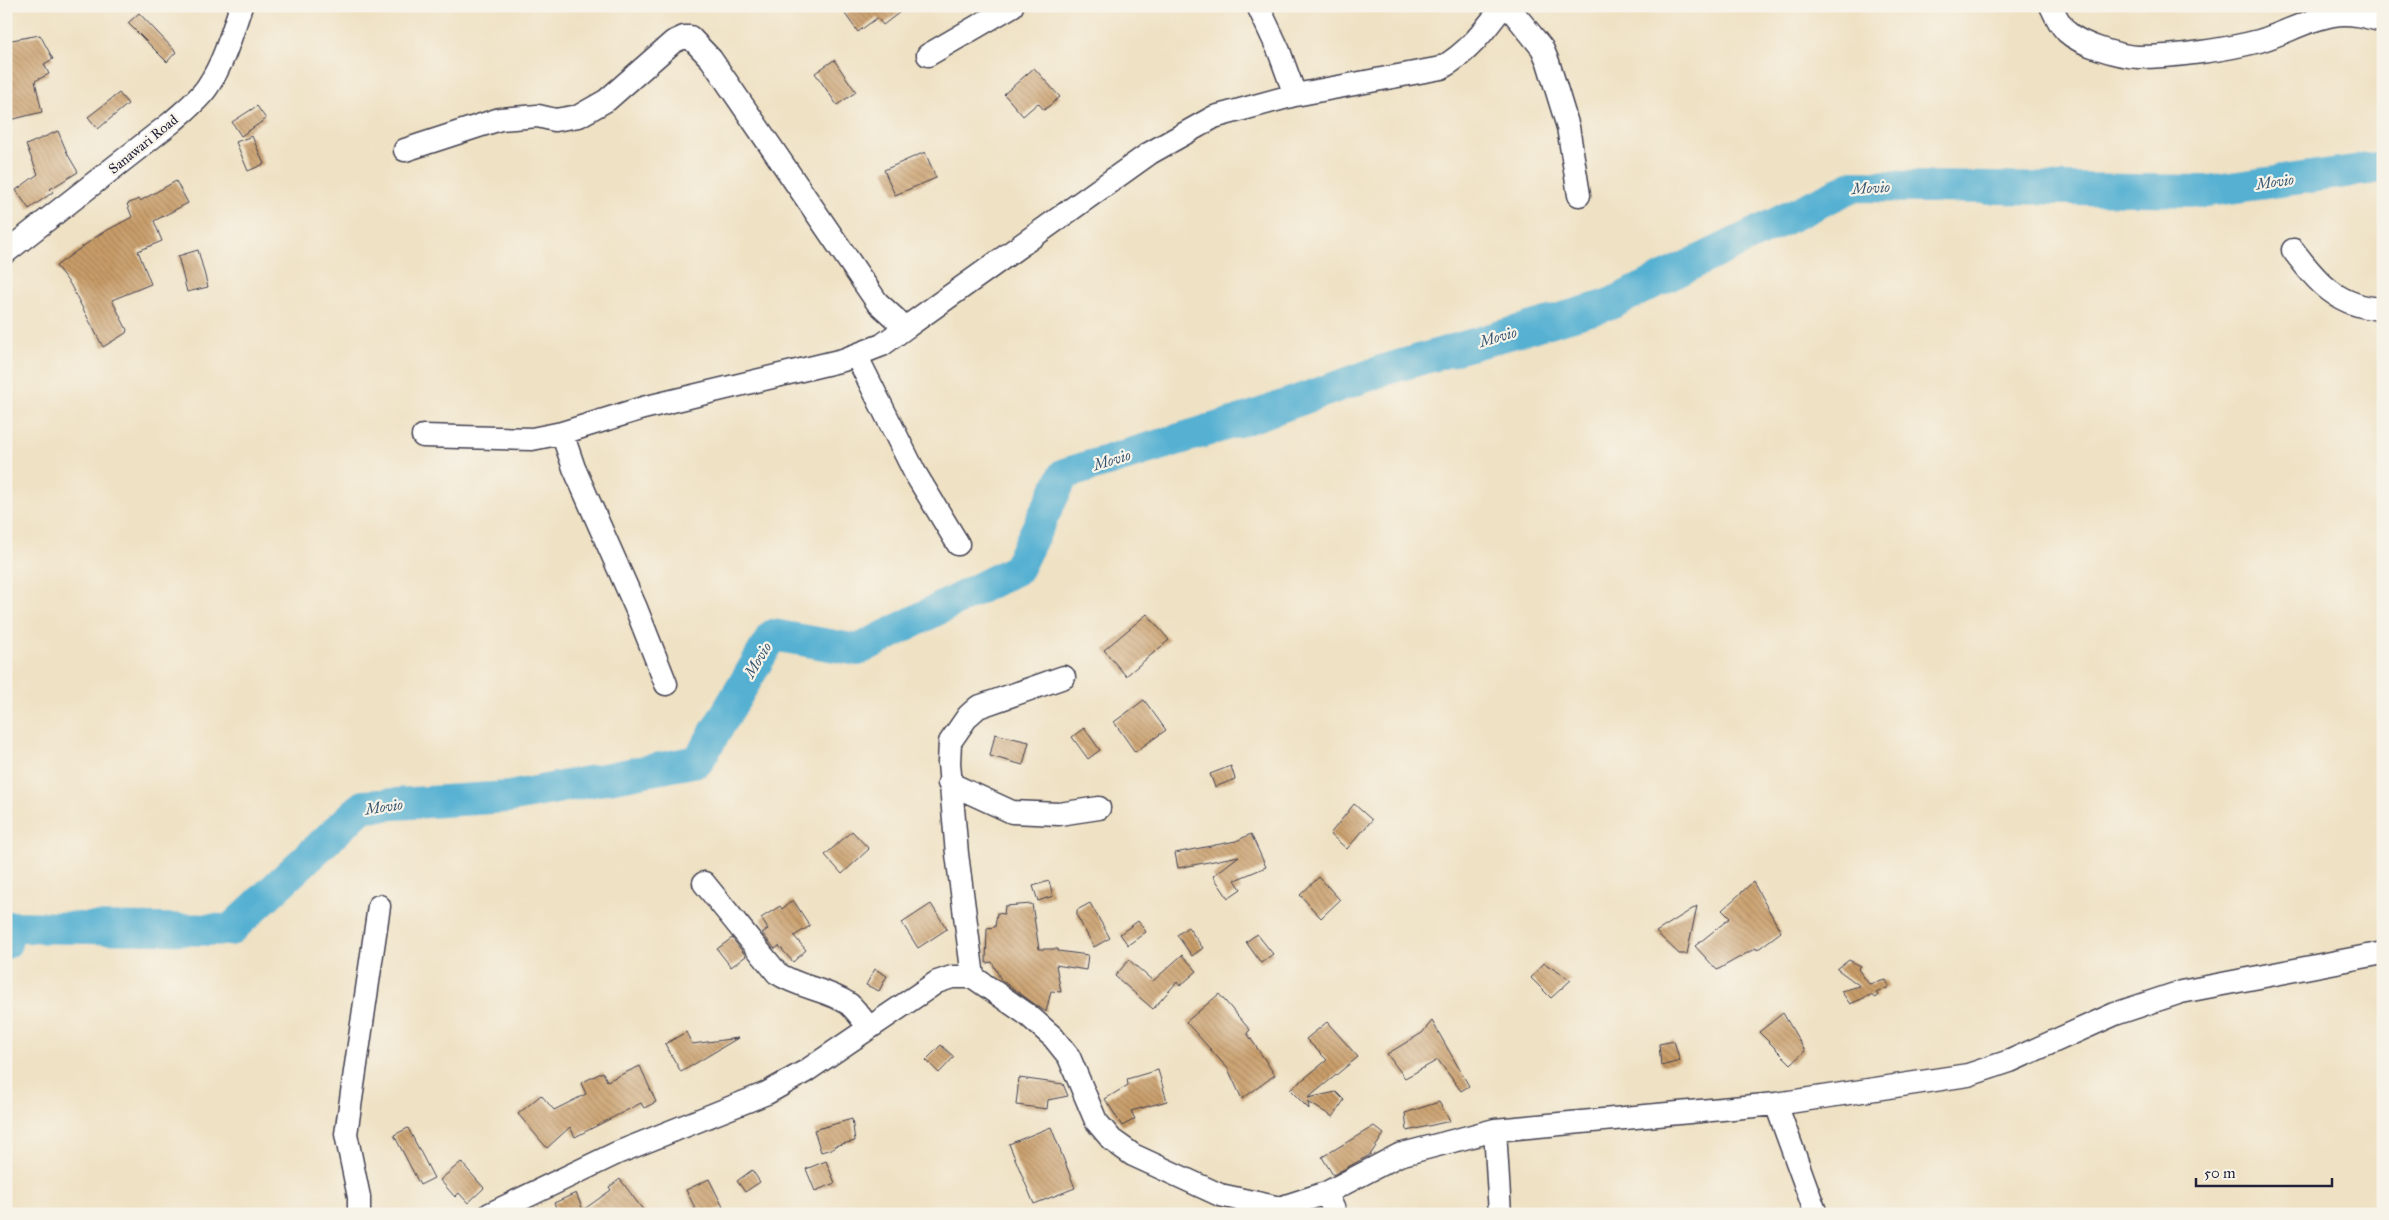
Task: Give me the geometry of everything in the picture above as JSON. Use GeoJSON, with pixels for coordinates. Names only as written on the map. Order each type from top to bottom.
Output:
{"type":"FeatureCollection","features":[{"type":"Feature","properties":{"kind":"street"},"geometry":{"type":"LineString","coordinates":[[928,56],[1012,6]]}},
{"type":"Feature","properties":{"kind":"street"},"geometry":{"type":"LineString","coordinates":[[1258,6],[1279,50],[1295,95]]}},
{"type":"Feature","properties":{"kind":"street"},"geometry":{"type":"LineString","coordinates":[[423,436],[532,439],[562,434],[643,408],[856,356],[882,345],[902,332],[1150,153],[1214,117],[1295,95],[1441,68],[1458,59],[1504,6]]}},
{"type":"Feature","properties":{"kind":"street"},"geometry":{"type":"LineString","coordinates":[[1508,6],[1542,48],[1548,62],[1568,127],[1580,195]]}},
{"type":"Feature","properties":{"kind":"street"},"geometry":{"type":"LineString","coordinates":[[2051,6],[2058,20],[2068,32],[2089,45],[2136,57],[2218,49],[2260,40],[2318,18],[2336,14],[2365,16],[2383,21]]}},
{"type":"Feature","properties":{"kind":"street","name":"Sanawari Road"},"geometry":{"type":"LineString","coordinates":[[6,252],[172,122],[194,102],[208,86],[226,50],[238,8]]}},
{"type":"Feature","properties":{"kind":"street"},"geometry":{"type":"LineString","coordinates":[[405,150],[500,119],[538,116],[555,120],[579,116],[607,100],[673,42],[684,36],[690,37],[711,59],[877,302],[900,323],[908,326]]}},
{"type":"Feature","properties":{"kind":"street"},"geometry":{"type":"LineString","coordinates":[[2293,250],[2315,280],[2343,300],[2383,309]]}},
{"type":"Feature","properties":{"kind":"street"},"geometry":{"type":"LineString","coordinates":[[856,356],[915,473],[958,544]]}},
{"type":"Feature","properties":{"kind":"street"},"geometry":{"type":"LineString","coordinates":[[562,434],[574,468],[633,600],[666,684]]}},
{"type":"Feature","properties":{"kind":"street"},"geometry":{"type":"LineString","coordinates":[[974,977],[949,783],[950,742],[968,716],[978,707],[1064,677]]}},
{"type":"Feature","properties":{"kind":"street"},"geometry":{"type":"LineString","coordinates":[[949,783],[1012,812],[1058,814],[1099,808]]}},
{"type":"Feature","properties":{"kind":"street"},"geometry":{"type":"LineString","coordinates":[[704,882],[777,973],[788,981],[834,996],[847,1003],[869,1028]]}},
{"type":"Feature","properties":{"kind":"street"},"geometry":{"type":"LineString","coordinates":[[359,1214],[359,1197],[346,1134],[379,906]]}},
{"type":"Feature","properties":{"kind":"street"},"geometry":{"type":"LineString","coordinates":[[490,1214],[617,1153],[767,1093],[806,1071],[937,982],[952,977],[974,977],[1028,1015],[1053,1037],[1069,1057],[1096,1121],[1112,1140],[1133,1155],[1220,1195],[1280,1208],[1326,1194],[1399,1155],[1495,1130],[1776,1104],[1968,1075],[2010,1061],[2092,1024],[2181,992],[2383,953]]}},
{"type":"Feature","properties":{"kind":"street"},"geometry":{"type":"LineString","coordinates":[[1776,1104],[1816,1214]]}},
{"type":"Feature","properties":{"kind":"street"},"geometry":{"type":"LineString","coordinates":[[1495,1130],[1500,1214]]}},
{"type":"Feature","properties":{"kind":"street"},"geometry":{"type":"LineString","coordinates":[[1326,1194],[1336,1214]]}},
{"type":"Feature","properties":{"kind":"building"},"geometry":{"type":"Polygon","coordinates":[[[856,6],[908,6],[883,25],[877,18],[858,32],[845,14],[856,6]]]}},
{"type":"Feature","properties":{"kind":"building"},"geometry":{"type":"Polygon","coordinates":[[[139,13],[176,52],[167,62],[128,23],[139,13]]]}},
{"type":"Feature","properties":{"kind":"building"},"geometry":{"type":"Polygon","coordinates":[[[40,35],[53,59],[44,64],[49,74],[35,81],[42,112],[6,121],[6,41],[40,35]]]}},
{"type":"Feature","properties":{"kind":"building"},"geometry":{"type":"Polygon","coordinates":[[[834,60],[856,92],[837,105],[815,73],[834,60]]]}},
{"type":"Feature","properties":{"kind":"building"},"geometry":{"type":"Polygon","coordinates":[[[1034,68],[1060,97],[1044,110],[1038,103],[1023,116],[1004,94],[1034,68]]]}},
{"type":"Feature","properties":{"kind":"building"},"geometry":{"type":"Polygon","coordinates":[[[119,93],[128,104],[98,129],[88,117],[119,93]]]}},
{"type":"Feature","properties":{"kind":"building"},"geometry":{"type":"Polygon","coordinates":[[[257,106],[266,119],[241,136],[232,122],[257,106]]]}},
{"type":"Feature","properties":{"kind":"building"},"geometry":{"type":"Polygon","coordinates":[[[58,131],[68,155],[78,172],[50,189],[53,192],[29,209],[16,190],[38,174],[26,145],[58,131]]]}},
{"type":"Feature","properties":{"kind":"building"},"geometry":{"type":"Polygon","coordinates":[[[252,136],[264,164],[248,171],[236,142],[252,136]]]}},
{"type":"Feature","properties":{"kind":"building"},"geometry":{"type":"Polygon","coordinates":[[[925,152],[936,178],[895,195],[884,170],[925,152]]]}},
{"type":"Feature","properties":{"kind":"building"},"geometry":{"type":"Polygon","coordinates":[[[176,181],[188,203],[154,221],[162,241],[138,251],[151,284],[112,300],[127,330],[126,333],[103,347],[70,284],[56,266],[100,234],[132,217],[127,204],[139,199],[140,201],[176,181]]]}},
{"type":"Feature","properties":{"kind":"building"},"geometry":{"type":"Polygon","coordinates":[[[198,250],[208,287],[187,292],[178,256],[198,250]]]}},
{"type":"Feature","properties":{"kind":"building"},"geometry":{"type":"Polygon","coordinates":[[[1147,614],[1169,640],[1126,676],[1104,650],[1147,614]]]}},
{"type":"Feature","properties":{"kind":"building"},"geometry":{"type":"Polygon","coordinates":[[[1144,700],[1166,730],[1135,752],[1114,722],[1144,700]]]}},
{"type":"Feature","properties":{"kind":"building"},"geometry":{"type":"Polygon","coordinates":[[[1084,728],[1100,750],[1088,759],[1072,737],[1084,728]]]}},
{"type":"Feature","properties":{"kind":"building"},"geometry":{"type":"Polygon","coordinates":[[[995,734],[1029,742],[1023,765],[990,756],[995,734]]]}},
{"type":"Feature","properties":{"kind":"building"},"geometry":{"type":"Polygon","coordinates":[[[1231,766],[1235,779],[1215,787],[1210,774],[1231,766]]]}},
{"type":"Feature","properties":{"kind":"building"},"geometry":{"type":"Polygon","coordinates":[[[1354,804],[1372,820],[1347,849],[1330,834],[1354,804]]]}},
{"type":"Feature","properties":{"kind":"building"},"geometry":{"type":"Polygon","coordinates":[[[852,831],[869,849],[842,874],[825,855],[852,831]]]}},
{"type":"Feature","properties":{"kind":"building"},"geometry":{"type":"Polygon","coordinates":[[[1251,834],[1266,867],[1235,880],[1241,889],[1228,898],[1213,876],[1239,856],[1178,868],[1175,853],[1236,841],[1251,834]]]}},
{"type":"Feature","properties":{"kind":"building"},"geometry":{"type":"Polygon","coordinates":[[[1319,877],[1340,900],[1321,918],[1300,895],[1319,877]]]}},
{"type":"Feature","properties":{"kind":"building"},"geometry":{"type":"Polygon","coordinates":[[[1049,881],[1053,896],[1038,901],[1033,886],[1049,881]]]}},
{"type":"Feature","properties":{"kind":"building"},"geometry":{"type":"Polygon","coordinates":[[[1753,882],[1781,932],[1757,950],[1756,948],[1717,970],[1695,946],[1730,918],[1722,910],[1753,882]]]}},
{"type":"Feature","properties":{"kind":"building"},"geometry":{"type":"Polygon","coordinates":[[[793,900],[810,926],[794,936],[806,950],[793,962],[779,946],[775,949],[762,933],[768,929],[761,918],[780,906],[782,909],[793,900]]]}},
{"type":"Feature","properties":{"kind":"building"},"geometry":{"type":"Polygon","coordinates":[[[1090,903],[1110,938],[1094,947],[1077,916],[1077,910],[1090,903]]]}},
{"type":"Feature","properties":{"kind":"building"},"geometry":{"type":"Polygon","coordinates":[[[931,904],[947,929],[918,948],[902,923],[931,904]]]}},
{"type":"Feature","properties":{"kind":"building"},"geometry":{"type":"Polygon","coordinates":[[[1032,904],[1039,949],[1058,949],[1058,951],[1088,955],[1086,970],[1056,965],[1061,992],[1051,991],[1046,1012],[1001,980],[992,962],[986,963],[987,928],[995,927],[997,913],[1004,914],[1005,906],[1032,904]]]}},
{"type":"Feature","properties":{"kind":"building"},"geometry":{"type":"Polygon","coordinates":[[[1697,906],[1687,954],[1679,954],[1656,932],[1697,906]]]}},
{"type":"Feature","properties":{"kind":"building"},"geometry":{"type":"Polygon","coordinates":[[[1138,921],[1146,932],[1128,945],[1120,934],[1138,921]]]}},
{"type":"Feature","properties":{"kind":"building"},"geometry":{"type":"Polygon","coordinates":[[[1188,927],[1203,948],[1192,956],[1177,935],[1188,927]]]}},
{"type":"Feature","properties":{"kind":"building"},"geometry":{"type":"Polygon","coordinates":[[[1257,934],[1273,954],[1261,963],[1246,942],[1257,934]]]}},
{"type":"Feature","properties":{"kind":"building"},"geometry":{"type":"Polygon","coordinates":[[[732,938],[746,956],[731,967],[717,949],[732,938]]]}},
{"type":"Feature","properties":{"kind":"building"},"geometry":{"type":"Polygon","coordinates":[[[1182,955],[1197,971],[1180,986],[1177,982],[1153,1009],[1115,976],[1129,960],[1153,981],[1182,955]]]}},
{"type":"Feature","properties":{"kind":"building"},"geometry":{"type":"Polygon","coordinates":[[[1849,960],[1861,966],[1858,969],[1869,984],[1886,980],[1889,987],[1876,993],[1878,995],[1875,998],[1871,995],[1850,1004],[1841,991],[1860,986],[1837,969],[1849,960]]]}},
{"type":"Feature","properties":{"kind":"building"},"geometry":{"type":"Polygon","coordinates":[[[1544,963],[1571,980],[1551,998],[1531,978],[1544,963]]]}},
{"type":"Feature","properties":{"kind":"building"},"geometry":{"type":"Polygon","coordinates":[[[875,969],[887,976],[879,991],[866,985],[875,969]]]}},
{"type":"Feature","properties":{"kind":"building"},"geometry":{"type":"Polygon","coordinates":[[[1219,994],[1250,1030],[1247,1033],[1275,1075],[1242,1099],[1228,1069],[1186,1022],[1219,994]]]}},
{"type":"Feature","properties":{"kind":"building"},"geometry":{"type":"Polygon","coordinates":[[[1783,1013],[1805,1051],[1791,1064],[1759,1032],[1783,1013]]]}},
{"type":"Feature","properties":{"kind":"building"},"geometry":{"type":"Polygon","coordinates":[[[1432,1021],[1469,1086],[1461,1091],[1438,1060],[1405,1078],[1387,1054],[1422,1033],[1432,1021]]]}},
{"type":"Feature","properties":{"kind":"building"},"geometry":{"type":"Polygon","coordinates":[[[1327,1022],[1358,1057],[1308,1098],[1336,1092],[1344,1100],[1333,1117],[1308,1102],[1309,1109],[1290,1090],[1327,1060],[1306,1039],[1327,1022]]]}},
{"type":"Feature","properties":{"kind":"building"},"geometry":{"type":"Polygon","coordinates":[[[686,1032],[692,1044],[738,1038],[681,1072],[665,1044],[686,1032]]]}},
{"type":"Feature","properties":{"kind":"building"},"geometry":{"type":"Polygon","coordinates":[[[1674,1041],[1680,1061],[1661,1066],[1659,1044],[1674,1041]]]}},
{"type":"Feature","properties":{"kind":"building"},"geometry":{"type":"Polygon","coordinates":[[[941,1045],[954,1057],[939,1073],[926,1060],[941,1045]]]}},
{"type":"Feature","properties":{"kind":"building"},"geometry":{"type":"Polygon","coordinates":[[[640,1066],[656,1102],[644,1108],[641,1103],[575,1137],[570,1127],[547,1148],[518,1114],[541,1095],[554,1110],[586,1094],[581,1083],[603,1072],[607,1081],[640,1066]]]}},
{"type":"Feature","properties":{"kind":"building"},"geometry":{"type":"Polygon","coordinates":[[[1158,1070],[1167,1101],[1131,1111],[1135,1119],[1122,1126],[1105,1099],[1128,1085],[1127,1079],[1158,1070]]]}},
{"type":"Feature","properties":{"kind":"building"},"geometry":{"type":"Polygon","coordinates":[[[1019,1078],[1063,1084],[1068,1096],[1048,1100],[1047,1109],[1016,1105],[1019,1078]]]}},
{"type":"Feature","properties":{"kind":"building"},"geometry":{"type":"Polygon","coordinates":[[[1439,1102],[1450,1121],[1407,1131],[1405,1113],[1439,1102]]]}},
{"type":"Feature","properties":{"kind":"building"},"geometry":{"type":"Polygon","coordinates":[[[852,1119],[855,1141],[834,1146],[835,1148],[821,1152],[814,1130],[852,1119]]]}},
{"type":"Feature","properties":{"kind":"building"},"geometry":{"type":"Polygon","coordinates":[[[1374,1126],[1384,1134],[1370,1155],[1333,1175],[1322,1157],[1374,1126]]]}},
{"type":"Feature","properties":{"kind":"building"},"geometry":{"type":"Polygon","coordinates":[[[1051,1127],[1075,1188],[1034,1204],[1009,1144],[1051,1127]]]}},
{"type":"Feature","properties":{"kind":"building"},"geometry":{"type":"Polygon","coordinates":[[[408,1128],[434,1178],[420,1185],[394,1135],[408,1128]]]}},
{"type":"Feature","properties":{"kind":"building"},"geometry":{"type":"Polygon","coordinates":[[[826,1161],[835,1183],[815,1191],[806,1169],[826,1161]]]}},
{"type":"Feature","properties":{"kind":"building"},"geometry":{"type":"Polygon","coordinates":[[[461,1162],[484,1188],[468,1203],[459,1193],[455,1197],[440,1180],[461,1162]]]}},
{"type":"Feature","properties":{"kind":"building"},"geometry":{"type":"Polygon","coordinates":[[[752,1170],[760,1182],[745,1192],[737,1181],[752,1170]]]}},
{"type":"Feature","properties":{"kind":"building"},"geometry":{"type":"Polygon","coordinates":[[[620,1179],[646,1214],[559,1214],[554,1203],[576,1193],[583,1210],[611,1190],[609,1187],[620,1179]]]}},
{"type":"Feature","properties":{"kind":"building"},"geometry":{"type":"Polygon","coordinates":[[[709,1179],[723,1207],[709,1214],[698,1214],[686,1190],[709,1179]]]}},
{"type":"Feature","properties":{"kind":"waterway","name":"Movio"},"geometry":{"type":"LineString","coordinates":[[6,943],[10,927],[230,930],[363,806],[509,797],[698,761],[773,635],[858,650],[1017,569],[1064,474],[1252,417],[1384,370],[1608,305],[1853,186],[2208,191],[2383,167]]}}]}
